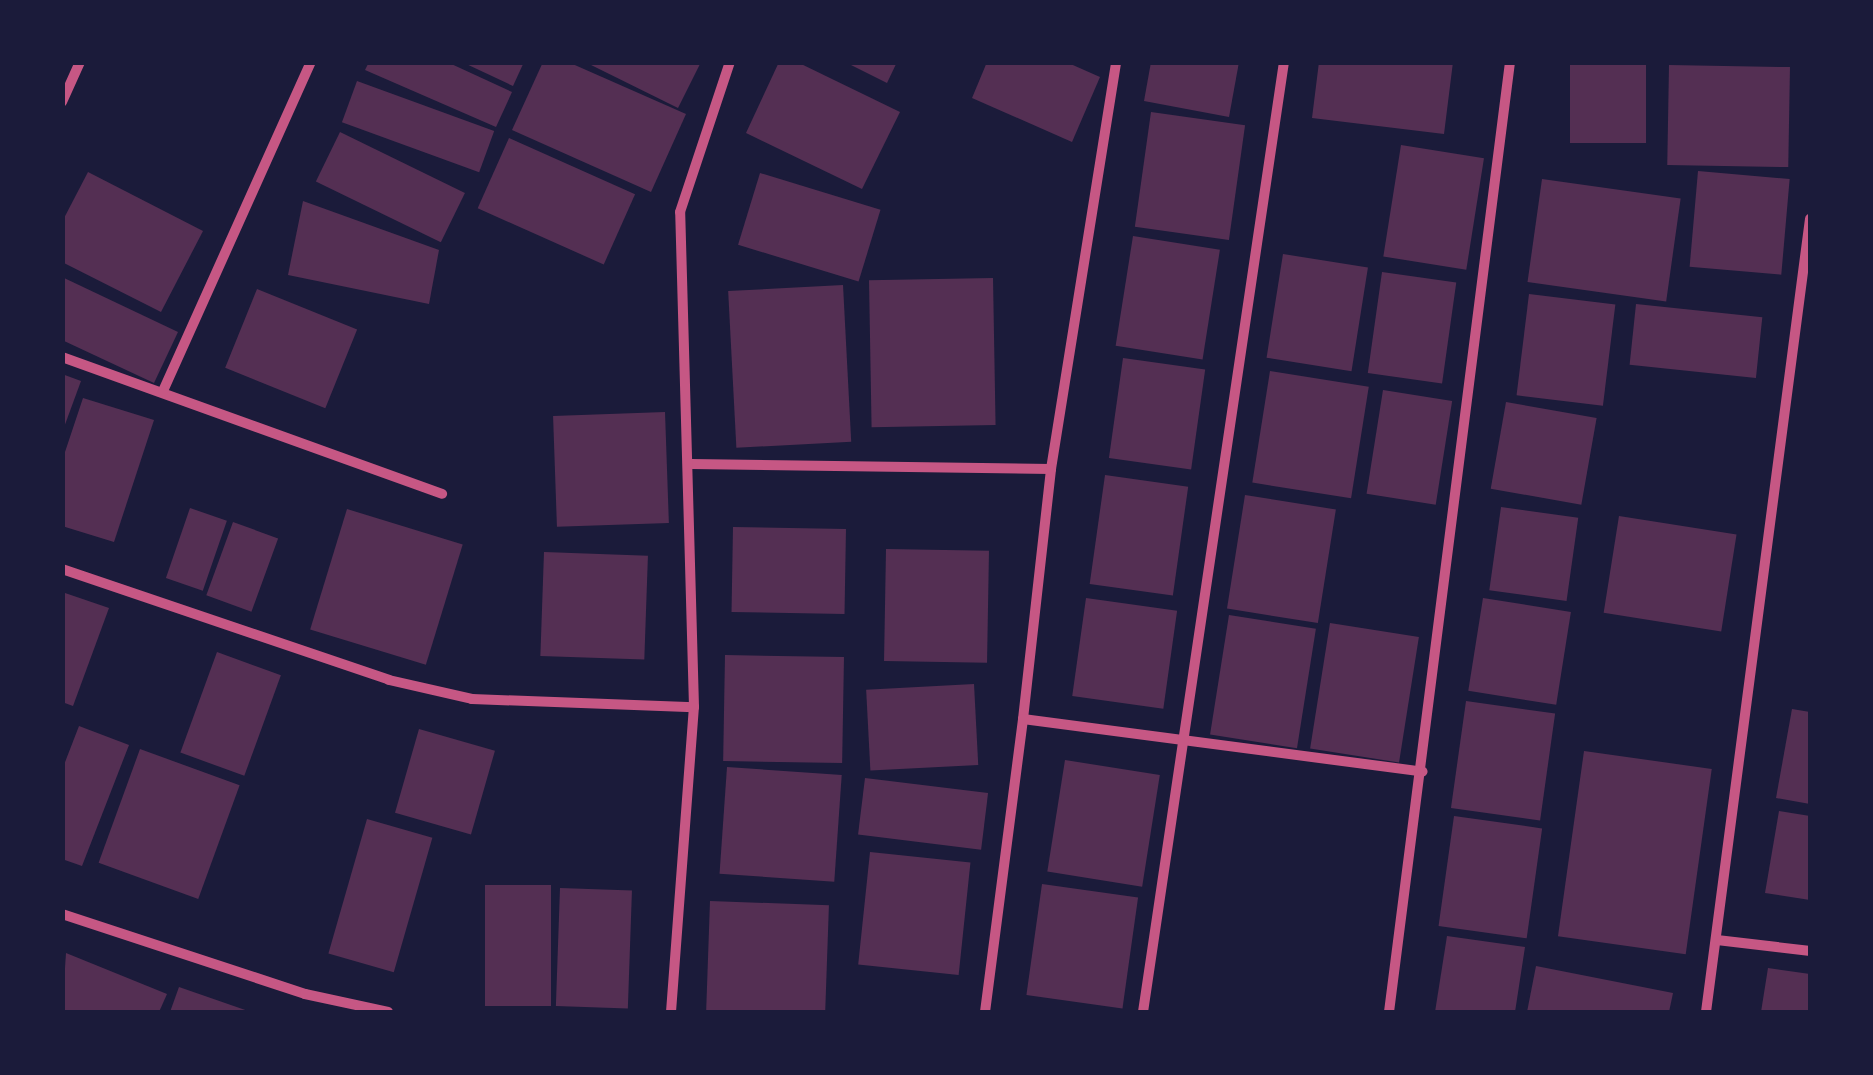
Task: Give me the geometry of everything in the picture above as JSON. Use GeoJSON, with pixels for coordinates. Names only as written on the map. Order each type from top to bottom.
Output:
{"type":"FeatureCollection","features":[{"type":"Feature","properties":{"kind":"street"},"geometry":{"type":"LineString","coordinates":[[62,102],[80,62]]}},
{"type":"Feature","properties":{"kind":"street"},"geometry":{"type":"LineString","coordinates":[[164,391],[312,62]]}},
{"type":"Feature","properties":{"kind":"street"},"geometry":{"type":"LineString","coordinates":[[672,1012],[694,707],[680,212],[730,62]]}},
{"type":"Feature","properties":{"kind":"street"},"geometry":{"type":"LineString","coordinates":[[985,1012],[1052,468],[1116,62]]}},
{"type":"Feature","properties":{"kind":"street"},"geometry":{"type":"LineString","coordinates":[[1144,1012],[1284,62]]}},
{"type":"Feature","properties":{"kind":"street"},"geometry":{"type":"LineString","coordinates":[[1388,1012],[1423,772],[1510,62]]}},
{"type":"Feature","properties":{"kind":"street"},"geometry":{"type":"LineString","coordinates":[[1706,1012],[1810,219]]}},
{"type":"Feature","properties":{"kind":"street"},"geometry":{"type":"LineString","coordinates":[[62,356],[442,494]]}},
{"type":"Feature","properties":{"kind":"street"},"geometry":{"type":"LineString","coordinates":[[690,464],[1052,468]]}},
{"type":"Feature","properties":{"kind":"street"},"geometry":{"type":"LineString","coordinates":[[62,570],[389,680],[472,699],[694,707]]}},
{"type":"Feature","properties":{"kind":"street"},"geometry":{"type":"LineString","coordinates":[[1023,719],[1423,772]]}},
{"type":"Feature","properties":{"kind":"street"},"geometry":{"type":"LineString","coordinates":[[62,914],[305,994],[388,1012]]}},
{"type":"Feature","properties":{"kind":"street"},"geometry":{"type":"LineString","coordinates":[[1717,940],[1810,951]]}},
{"type":"Feature","properties":{"kind":"building"},"geometry":{"type":"Polygon","coordinates":[[[369,62],[447,62],[512,92],[496,127],[365,70],[369,62]]]}},
{"type":"Feature","properties":{"kind":"building"},"geometry":{"type":"Polygon","coordinates":[[[462,62],[524,62],[513,86],[462,62]]]}},
{"type":"Feature","properties":{"kind":"building"},"geometry":{"type":"Polygon","coordinates":[[[543,62],[568,62],[686,114],[651,192],[512,130],[543,62]]]}},
{"type":"Feature","properties":{"kind":"building"},"geometry":{"type":"Polygon","coordinates":[[[585,62],[701,62],[678,108],[585,62]]]}},
{"type":"Feature","properties":{"kind":"building"},"geometry":{"type":"Polygon","coordinates":[[[779,62],[797,62],[900,112],[862,189],[746,133],[779,62]]]}},
{"type":"Feature","properties":{"kind":"building"},"geometry":{"type":"Polygon","coordinates":[[[845,62],[897,62],[887,83],[845,62]]]}},
{"type":"Feature","properties":{"kind":"building"},"geometry":{"type":"Polygon","coordinates":[[[987,62],[1066,62],[1100,77],[1072,142],[972,98],[987,62]]]}},
{"type":"Feature","properties":{"kind":"building"},"geometry":{"type":"Polygon","coordinates":[[[1151,62],[1239,62],[1229,117],[1144,101],[1151,62]]]}},
{"type":"Feature","properties":{"kind":"building"},"geometry":{"type":"Polygon","coordinates":[[[1319,62],[1453,62],[1444,134],[1312,118],[1319,62]]]}},
{"type":"Feature","properties":{"kind":"building"},"geometry":{"type":"Polygon","coordinates":[[[1570,62],[1646,62],[1646,143],[1570,143],[1570,62]]]}},
{"type":"Feature","properties":{"kind":"building"},"geometry":{"type":"Polygon","coordinates":[[[1669,65],[1790,67],[1788,167],[1667,165],[1669,65]]]}},
{"type":"Feature","properties":{"kind":"building"},"geometry":{"type":"Polygon","coordinates":[[[357,81],[494,131],[479,172],[342,122],[357,81]]]}},
{"type":"Feature","properties":{"kind":"building"},"geometry":{"type":"Polygon","coordinates":[[[1151,112],[1245,125],[1229,240],[1135,227],[1151,112]]]}},
{"type":"Feature","properties":{"kind":"building"},"geometry":{"type":"Polygon","coordinates":[[[340,132],[465,193],[441,242],[316,181],[340,132]]]}},
{"type":"Feature","properties":{"kind":"building"},"geometry":{"type":"Polygon","coordinates":[[[509,138],[635,194],[604,264],[478,208],[509,138]]]}},
{"type":"Feature","properties":{"kind":"building"},"geometry":{"type":"Polygon","coordinates":[[[1401,145],[1484,158],[1466,270],[1383,257],[1401,145]]]}},
{"type":"Feature","properties":{"kind":"building"},"geometry":{"type":"Polygon","coordinates":[[[1698,171],[1790,179],[1781,275],[1690,267],[1698,171]]]}},
{"type":"Feature","properties":{"kind":"building"},"geometry":{"type":"Polygon","coordinates":[[[88,172],[203,231],[161,312],[62,262],[62,222],[88,172]]]}},
{"type":"Feature","properties":{"kind":"building"},"geometry":{"type":"Polygon","coordinates":[[[760,173],[880,210],[859,282],[738,245],[760,173]]]}},
{"type":"Feature","properties":{"kind":"building"},"geometry":{"type":"Polygon","coordinates":[[[1542,179],[1681,198],[1666,301],[1528,282],[1542,179]]]}},
{"type":"Feature","properties":{"kind":"building"},"geometry":{"type":"Polygon","coordinates":[[[303,201],[439,250],[429,304],[288,275],[303,201]]]}},
{"type":"Feature","properties":{"kind":"building"},"geometry":{"type":"Polygon","coordinates":[[[1133,236],[1220,250],[1203,359],[1116,346],[1133,236]]]}},
{"type":"Feature","properties":{"kind":"building"},"geometry":{"type":"Polygon","coordinates":[[[1283,254],[1368,267],[1352,371],[1267,358],[1283,254]]]}},
{"type":"Feature","properties":{"kind":"building"},"geometry":{"type":"Polygon","coordinates":[[[1382,272],[1456,282],[1442,383],[1368,373],[1382,272]]]}},
{"type":"Feature","properties":{"kind":"building"},"geometry":{"type":"Polygon","coordinates":[[[62,277],[178,332],[154,383],[62,340],[62,277]]]}},
{"type":"Feature","properties":{"kind":"building"},"geometry":{"type":"Polygon","coordinates":[[[993,278],[996,425],[872,427],[869,280],[993,278]]]}},
{"type":"Feature","properties":{"kind":"building"},"geometry":{"type":"Polygon","coordinates":[[[843,285],[851,442],[736,448],[728,291],[843,285]]]}},
{"type":"Feature","properties":{"kind":"building"},"geometry":{"type":"Polygon","coordinates":[[[257,289],[357,329],[325,408],[225,368],[257,289]]]}},
{"type":"Feature","properties":{"kind":"building"},"geometry":{"type":"Polygon","coordinates":[[[1529,294],[1615,305],[1603,406],[1517,395],[1529,294]]]}},
{"type":"Feature","properties":{"kind":"building"},"geometry":{"type":"Polygon","coordinates":[[[1636,304],[1762,317],[1756,378],[1630,365],[1636,304]]]}},
{"type":"Feature","properties":{"kind":"building"},"geometry":{"type":"Polygon","coordinates":[[[1123,358],[1205,370],[1191,470],[1109,458],[1123,358]]]}},
{"type":"Feature","properties":{"kind":"building"},"geometry":{"type":"Polygon","coordinates":[[[1270,371],[1369,387],[1351,498],[1252,483],[1270,371]]]}},
{"type":"Feature","properties":{"kind":"building"},"geometry":{"type":"Polygon","coordinates":[[[62,374],[81,381],[63,430],[62,430],[62,374]]]}},
{"type":"Feature","properties":{"kind":"building"},"geometry":{"type":"Polygon","coordinates":[[[1383,390],[1452,401],[1436,505],[1367,494],[1383,390]]]}},
{"type":"Feature","properties":{"kind":"building"},"geometry":{"type":"Polygon","coordinates":[[[83,398],[154,420],[114,542],[62,526],[62,461],[83,398]]]}},
{"type":"Feature","properties":{"kind":"building"},"geometry":{"type":"Polygon","coordinates":[[[1506,402],[1597,418],[1581,505],[1491,489],[1506,402]]]}},
{"type":"Feature","properties":{"kind":"building"},"geometry":{"type":"Polygon","coordinates":[[[665,412],[669,523],[557,527],[553,416],[665,412]]]}},
{"type":"Feature","properties":{"kind":"building"},"geometry":{"type":"Polygon","coordinates":[[[1105,475],[1188,487],[1173,596],[1090,584],[1105,475]]]}},
{"type":"Feature","properties":{"kind":"building"},"geometry":{"type":"Polygon","coordinates":[[[1245,495],[1336,509],[1318,623],[1227,609],[1245,495]]]}},
{"type":"Feature","properties":{"kind":"building"},"geometry":{"type":"Polygon","coordinates":[[[1501,507],[1578,518],[1567,601],[1489,590],[1501,507]]]}},
{"type":"Feature","properties":{"kind":"building"},"geometry":{"type":"Polygon","coordinates":[[[190,508],[227,521],[203,591],[166,578],[190,508]]]}},
{"type":"Feature","properties":{"kind":"building"},"geometry":{"type":"Polygon","coordinates":[[[347,509],[463,544],[426,665],[310,629],[347,509]]]}},
{"type":"Feature","properties":{"kind":"building"},"geometry":{"type":"Polygon","coordinates":[[[1619,516],[1737,535],[1721,631],[1604,613],[1619,516]]]}},
{"type":"Feature","properties":{"kind":"building"},"geometry":{"type":"Polygon","coordinates":[[[233,522],[278,538],[251,612],[206,595],[233,522]]]}},
{"type":"Feature","properties":{"kind":"building"},"geometry":{"type":"Polygon","coordinates":[[[733,527],[846,529],[844,614],[732,612],[733,527]]]}},
{"type":"Feature","properties":{"kind":"building"},"geometry":{"type":"Polygon","coordinates":[[[886,549],[989,551],[987,663],[884,661],[886,549]]]}},
{"type":"Feature","properties":{"kind":"building"},"geometry":{"type":"Polygon","coordinates":[[[544,552],[648,556],[644,660],[540,656],[544,552]]]}},
{"type":"Feature","properties":{"kind":"building"},"geometry":{"type":"Polygon","coordinates":[[[65,593],[109,608],[73,706],[62,702],[65,593]]]}},
{"type":"Feature","properties":{"kind":"building"},"geometry":{"type":"Polygon","coordinates":[[[1086,598],[1177,611],[1163,709],[1072,696],[1086,598]]]}},
{"type":"Feature","properties":{"kind":"building"},"geometry":{"type":"Polygon","coordinates":[[[1483,598],[1571,612],[1556,705],[1468,691],[1483,598]]]}},
{"type":"Feature","properties":{"kind":"building"},"geometry":{"type":"Polygon","coordinates":[[[1229,615],[1316,629],[1297,748],[1210,735],[1229,615]]]}},
{"type":"Feature","properties":{"kind":"building"},"geometry":{"type":"Polygon","coordinates":[[[1330,623],[1419,637],[1399,763],[1310,748],[1330,623]]]}},
{"type":"Feature","properties":{"kind":"building"},"geometry":{"type":"Polygon","coordinates":[[[217,652],[281,675],[244,776],[180,753],[217,652]]]}},
{"type":"Feature","properties":{"kind":"building"},"geometry":{"type":"Polygon","coordinates":[[[725,655],[844,657],[842,763],[723,761],[725,655]]]}},
{"type":"Feature","properties":{"kind":"building"},"geometry":{"type":"Polygon","coordinates":[[[974,684],[978,765],[870,771],[866,690],[974,684]]]}},
{"type":"Feature","properties":{"kind":"building"},"geometry":{"type":"Polygon","coordinates":[[[1466,701],[1555,714],[1540,820],[1451,808],[1466,701]]]}},
{"type":"Feature","properties":{"kind":"building"},"geometry":{"type":"Polygon","coordinates":[[[1792,709],[1810,712],[1810,804],[1776,798],[1792,709]]]}},
{"type":"Feature","properties":{"kind":"building"},"geometry":{"type":"Polygon","coordinates":[[[79,726],[129,745],[82,866],[62,859],[62,770],[79,726]]]}},
{"type":"Feature","properties":{"kind":"building"},"geometry":{"type":"Polygon","coordinates":[[[419,729],[495,751],[471,834],[395,813],[419,729]]]}},
{"type":"Feature","properties":{"kind":"building"},"geometry":{"type":"Polygon","coordinates":[[[140,749],[240,785],[198,899],[99,863],[140,749]]]}},
{"type":"Feature","properties":{"kind":"building"},"geometry":{"type":"Polygon","coordinates":[[[1584,751],[1712,769],[1686,954],[1558,936],[1584,751]]]}},
{"type":"Feature","properties":{"kind":"building"},"geometry":{"type":"Polygon","coordinates":[[[1065,760],[1160,775],[1142,887],[1047,872],[1065,760]]]}},
{"type":"Feature","properties":{"kind":"building"},"geometry":{"type":"Polygon","coordinates":[[[727,767],[842,775],[834,882],[720,874],[727,767]]]}},
{"type":"Feature","properties":{"kind":"building"},"geometry":{"type":"Polygon","coordinates":[[[865,778],[988,793],[981,850],[858,835],[865,778]]]}},
{"type":"Feature","properties":{"kind":"building"},"geometry":{"type":"Polygon","coordinates":[[[1779,811],[1810,816],[1810,900],[1765,893],[1779,811]]]}},
{"type":"Feature","properties":{"kind":"building"},"geometry":{"type":"Polygon","coordinates":[[[1454,816],[1542,828],[1527,938],[1439,926],[1454,816]]]}},
{"type":"Feature","properties":{"kind":"building"},"geometry":{"type":"Polygon","coordinates":[[[367,819],[432,838],[394,972],[328,954],[367,819]]]}},
{"type":"Feature","properties":{"kind":"building"},"geometry":{"type":"Polygon","coordinates":[[[870,852],[970,863],[959,975],[858,964],[870,852]]]}},
{"type":"Feature","properties":{"kind":"building"},"geometry":{"type":"Polygon","coordinates":[[[1042,884],[1138,897],[1122,1008],[1026,995],[1042,884]]]}},
{"type":"Feature","properties":{"kind":"building"},"geometry":{"type":"Polygon","coordinates":[[[485,885],[551,885],[551,1006],[485,1006],[485,885]]]}},
{"type":"Feature","properties":{"kind":"building"},"geometry":{"type":"Polygon","coordinates":[[[560,888],[632,891],[628,1008],[556,1006],[560,888]]]}},
{"type":"Feature","properties":{"kind":"building"},"geometry":{"type":"Polygon","coordinates":[[[710,901],[829,905],[825,1012],[706,1011],[710,901]]]}},
{"type":"Feature","properties":{"kind":"building"},"geometry":{"type":"Polygon","coordinates":[[[1447,936],[1525,947],[1515,1012],[1435,1012],[1447,936]]]}},
{"type":"Feature","properties":{"kind":"building"},"geometry":{"type":"Polygon","coordinates":[[[66,953],[167,994],[159,1012],[62,1012],[66,953]]]}},
{"type":"Feature","properties":{"kind":"building"},"geometry":{"type":"Polygon","coordinates":[[[1536,966],[1673,993],[1669,1012],[1527,1012],[1536,966]]]}},
{"type":"Feature","properties":{"kind":"building"},"geometry":{"type":"Polygon","coordinates":[[[1768,968],[1810,974],[1810,1012],[1761,1012],[1768,968]]]}},
{"type":"Feature","properties":{"kind":"building"},"geometry":{"type":"Polygon","coordinates":[[[179,987],[251,1012],[170,1012],[179,987]]]}}]}
